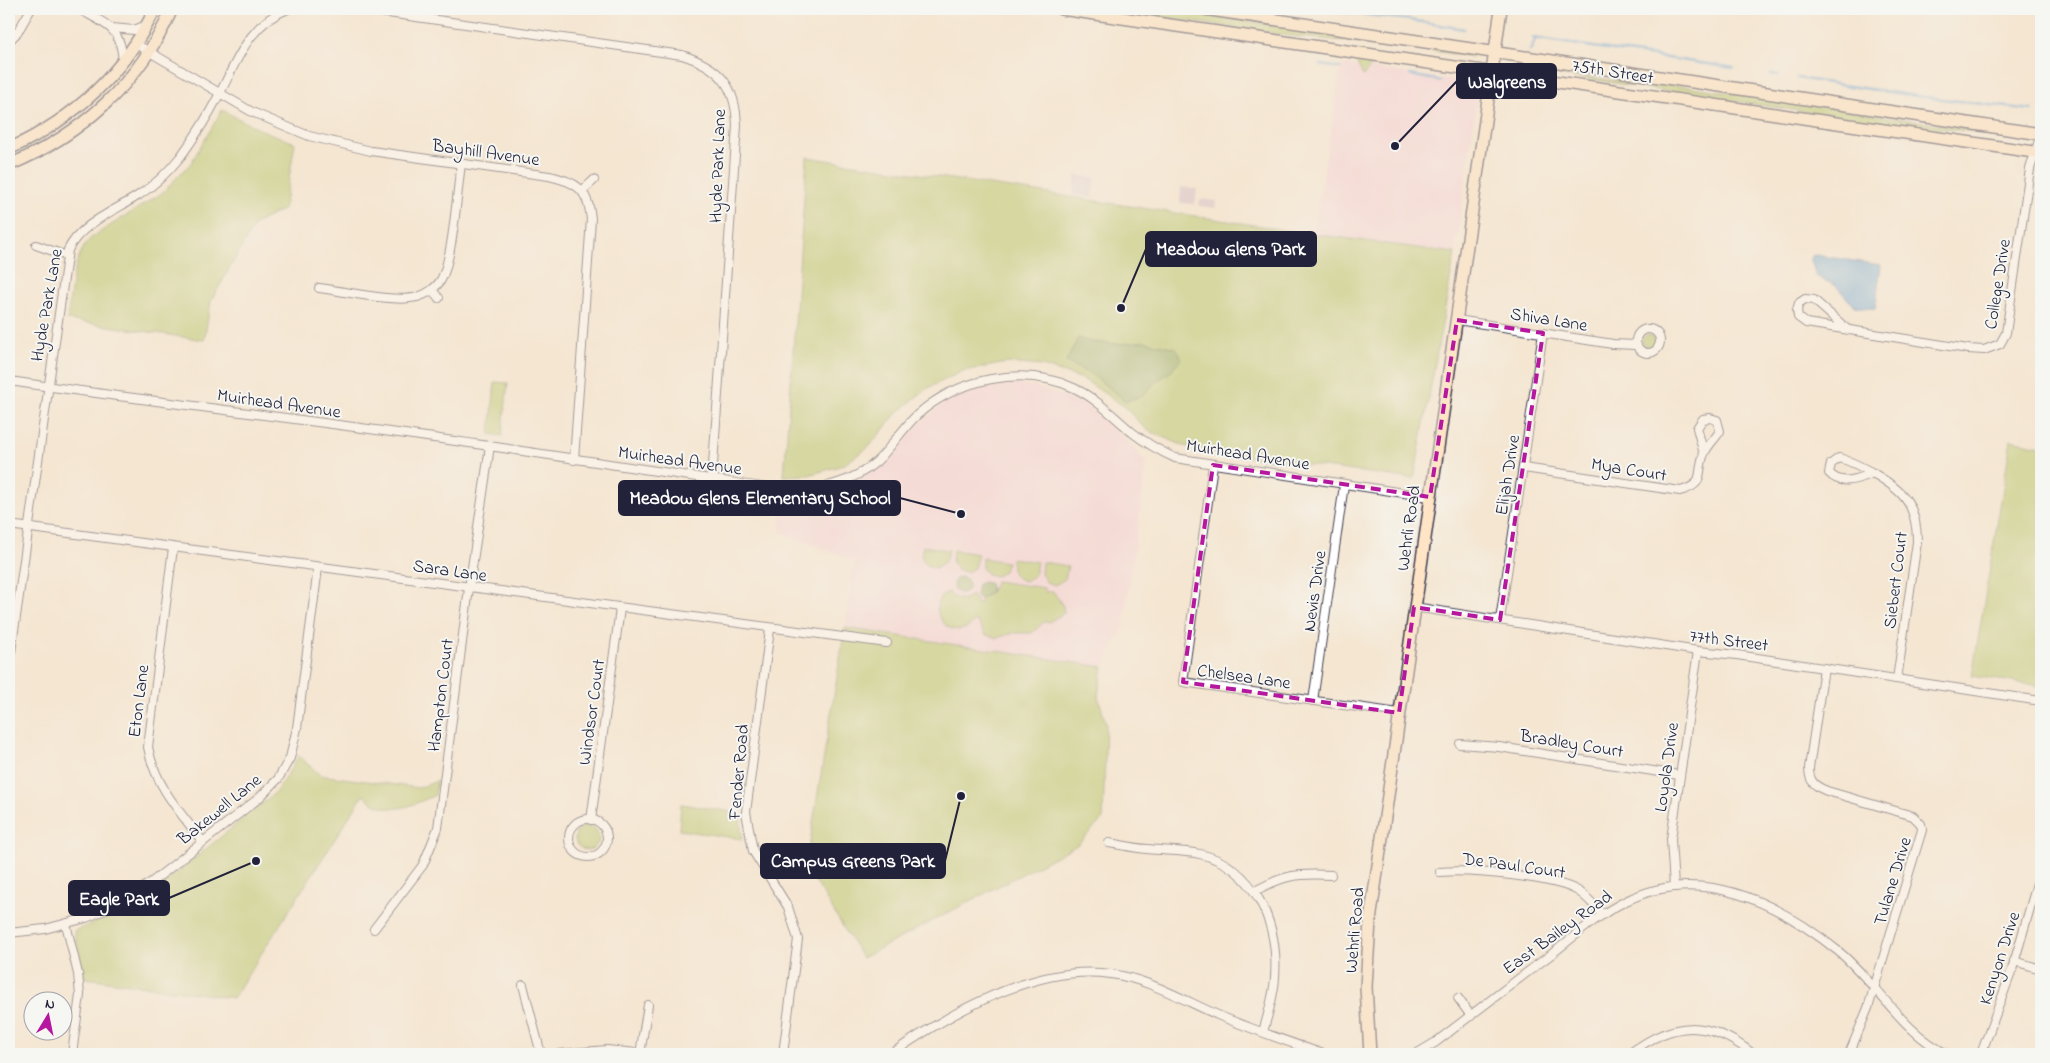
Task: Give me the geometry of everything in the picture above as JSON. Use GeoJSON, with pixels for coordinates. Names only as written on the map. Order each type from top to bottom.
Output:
{"type":"FeatureCollection","features":[{"type":"Feature","properties":{"kind":"main road"},"geometry":{"type":"LineString","coordinates":[[9,149],[80,108],[97,92],[124,62],[155,9]]}},
{"type":"Feature","properties":{"kind":"main road"},"geometry":{"type":"LineString","coordinates":[[9,165],[72,133],[99,112],[120,91],[149,51],[172,9]]}},
{"type":"Feature","properties":{"kind":"main road","name":"75th Street"},"geometry":{"type":"LineString","coordinates":[[1061,9],[2038,152]]}},
{"type":"Feature","properties":{"kind":"main road","name":"75th Street"},"geometry":{"type":"LineString","coordinates":[[1204,9],[2041,134]]}},
{"type":"Feature","properties":{"kind":"main road","name":"Wehrli Road"},"geometry":{"type":"LineString","coordinates":[[1370,1054],[1366,987],[1369,929],[1501,9]]}},
{"type":"Feature","properties":{"kind":"street"},"geometry":{"type":"LineString","coordinates":[[9,41],[18,33],[31,9]]}},
{"type":"Feature","properties":{"kind":"street"},"geometry":{"type":"LineString","coordinates":[[79,9],[112,28],[134,30],[147,25]]}},
{"type":"Feature","properties":{"kind":"street","name":"Hyde Park Lane"},"geometry":{"type":"LineString","coordinates":[[9,666],[47,387],[67,256],[72,244],[84,229],[141,194],[167,172],[195,135],[219,94],[244,44],[256,29],[273,15],[288,9]]}},
{"type":"Feature","properties":{"kind":"street","name":"Hyde Park Lane"},"geometry":{"type":"LineString","coordinates":[[360,9],[682,55],[708,65],[721,76],[730,90],[735,103],[737,126],[712,479]]}},
{"type":"Feature","properties":{"kind":"street"},"geometry":{"type":"LineString","coordinates":[[112,28],[121,41],[124,62]]}},
{"type":"Feature","properties":{"kind":"street","name":"Bayhill Avenue"},"geometry":{"type":"LineString","coordinates":[[136,44],[219,94],[269,120],[322,140],[371,150],[565,179],[582,191]]}},
{"type":"Feature","properties":{"kind":"street","name":"College Drive"},"geometry":{"type":"LineString","coordinates":[[1848,330],[1814,300],[1805,299],[1799,303],[1796,310],[1798,317],[1806,323],[1848,330],[1984,350],[2000,344],[2006,333],[2030,169],[2038,152],[2041,134]]}},
{"type":"Feature","properties":{"kind":"street"},"geometry":{"type":"LineString","coordinates":[[319,288],[402,298],[418,297],[432,290],[440,281],[447,261],[461,164]]}},
{"type":"Feature","properties":{"kind":"street"},"geometry":{"type":"LineString","coordinates":[[574,460],[591,219],[588,201],[582,191],[594,180]]}},
{"type":"Feature","properties":{"kind":"street"},"geometry":{"type":"LineString","coordinates":[[36,245],[67,256]]}},
{"type":"Feature","properties":{"kind":"street"},"geometry":{"type":"LineString","coordinates":[[432,290],[439,298]]}},
{"type":"Feature","properties":{"kind":"street","name":"Shiva Lane"},"geometry":{"type":"LineString","coordinates":[[1456,320],[1636,345]]}},
{"type":"Feature","properties":{"kind":"street","name":"Elijah Drive"},"geometry":{"type":"LineString","coordinates":[[1500,620],[1544,333]]}},
{"type":"Feature","properties":{"kind":"street","name":"Muirhead Avenue"},"geometry":{"type":"LineString","coordinates":[[9,381],[490,446],[574,460],[793,490],[836,484],[876,462],[905,427],[941,398],[968,385],[993,378],[1023,376],[1047,379],[1074,388],[1097,402],[1156,448],[1175,458],[1430,497]]}},
{"type":"Feature","properties":{"kind":"street","name":"Hampton Court"},"geometry":{"type":"LineString","coordinates":[[374,929],[423,865],[435,841],[490,446]]}},
{"type":"Feature","properties":{"kind":"street","name":"Mya Court"},"geometry":{"type":"LineString","coordinates":[[1524,468],[1680,491],[1693,488],[1700,479],[1704,454]]}},
{"type":"Feature","properties":{"kind":"street","name":"Siebert Court"},"geometry":{"type":"LineString","coordinates":[[1874,473],[1844,482],[1835,479],[1830,473],[1831,464],[1839,458],[1851,461],[1874,473],[1900,490],[1913,511],[1917,528],[1917,542],[1897,679]]}},
{"type":"Feature","properties":{"kind":"street","name":"Chelsea Lane"},"geometry":{"type":"LineString","coordinates":[[1213,465],[1182,682],[1399,713]]}},
{"type":"Feature","properties":{"kind":"street","name":"Nevis Drive"},"geometry":{"type":"LineString","coordinates":[[1313,701],[1344,485]]}},
{"type":"Feature","properties":{"kind":"street","name":"Sara Lane"},"geometry":{"type":"LineString","coordinates":[[9,525],[620,609],[887,643]]}},
{"type":"Feature","properties":{"kind":"street","name":"Eton Lane"},"geometry":{"type":"LineString","coordinates":[[173,548],[148,747],[151,766],[159,783],[203,842]]}},
{"type":"Feature","properties":{"kind":"street","name":"Bakewell Lane"},"geometry":{"type":"LineString","coordinates":[[9,933],[45,929],[66,924],[86,918],[126,900],[266,792],[278,779],[290,758],[297,728],[318,568]]}},
{"type":"Feature","properties":{"kind":"street","name":"77th Street"},"geometry":{"type":"LineString","coordinates":[[1414,607],[2041,701]]}},
{"type":"Feature","properties":{"kind":"street","name":"Windsor Court"},"geometry":{"type":"LineString","coordinates":[[591,820],[620,609]]}},
{"type":"Feature","properties":{"kind":"street","name":"Fender Road"},"geometry":{"type":"LineString","coordinates":[[770,629],[746,812],[753,851],[788,907],[798,939],[783,1054]]}},
{"type":"Feature","properties":{"kind":"street","name":"Loyola Drive"},"geometry":{"type":"LineString","coordinates":[[1674,886],[1670,848],[1698,651]]}},
{"type":"Feature","properties":{"kind":"street","name":"Tulane Drive"},"geometry":{"type":"LineString","coordinates":[[1824,668],[1809,768],[1811,781],[1817,787],[1827,791],[1913,816],[1921,824],[1922,830],[1874,987],[1849,1054]]}},
{"type":"Feature","properties":{"kind":"street","name":"Bradley Court"},"geometry":{"type":"LineString","coordinates":[[1460,744],[1499,746],[1680,775]]}},
{"type":"Feature","properties":{"kind":"street"},"geometry":{"type":"LineString","coordinates":[[585,820],[591,820],[602,826],[607,837],[606,843],[599,854],[586,857],[576,852],[569,836],[574,825],[585,820]]}},
{"type":"Feature","properties":{"kind":"street"},"geometry":{"type":"LineString","coordinates":[[1109,843],[1146,849],[1201,854],[1229,866],[1255,891],[1267,916],[1275,959],[1274,990],[1263,1032]]}},
{"type":"Feature","properties":{"kind":"street","name":"Kenyon Drive"},"geometry":{"type":"LineString","coordinates":[[1981,1054],[2014,962],[2041,870]]}},
{"type":"Feature","properties":{"kind":"street","name":"De Paul Court"},"geometry":{"type":"LineString","coordinates":[[1440,872],[1472,871],[1566,886],[1584,895],[1603,915]]}},
{"type":"Feature","properties":{"kind":"street"},"geometry":{"type":"LineString","coordinates":[[1255,891],[1292,874],[1331,875]]}},
{"type":"Feature","properties":{"kind":"street","name":"East Bailey Road"},"geometry":{"type":"LineString","coordinates":[[1416,1054],[1471,1016],[1603,915],[1637,896],[1674,886],[1693,885],[1728,890],[1775,909],[1822,938],[1864,975],[1913,1031],[1947,1054]]}},
{"type":"Feature","properties":{"kind":"street"},"geometry":{"type":"LineString","coordinates":[[66,924],[78,974],[80,995],[72,1054]]}},
{"type":"Feature","properties":{"kind":"street"},"geometry":{"type":"LineString","coordinates":[[2014,962],[2041,969]]}},
{"type":"Feature","properties":{"kind":"street"},"geometry":{"type":"LineString","coordinates":[[891,1054],[929,1028],[972,1005],[1045,977],[1081,972],[1111,974],[1132,978],[1263,1032],[1323,1054]]}},
{"type":"Feature","properties":{"kind":"street"},"geometry":{"type":"LineString","coordinates":[[523,985],[541,1054]]}},
{"type":"Feature","properties":{"kind":"street"},"geometry":{"type":"LineString","coordinates":[[1458,998],[1471,1016]]}},
{"type":"Feature","properties":{"kind":"street"},"geometry":{"type":"LineString","coordinates":[[559,1054],[607,1050],[642,1054],[648,1005]]}},
{"type":"Feature","properties":{"kind":"street"},"geometry":{"type":"LineString","coordinates":[[1629,1054],[1660,1034],[1694,1028],[1722,1034],[1753,1054]]}},
{"type":"Feature","properties":{"kind":"highlighted area"},"geometry":{"type":"Polygon","coordinates":[[[1457,320],[1543,333],[1500,620],[1414,607],[1399,713],[1183,682],[1213,465],[1430,497],[1457,320]]]}},
{"type":"Feature","properties":{"kind":"shaded area"},"geometry":{"type":"Polygon","coordinates":[[[1342,64],[1479,84],[1455,253],[1313,234],[1342,64]]]}},
{"type":"Feature","properties":{"kind":"shaded area"},"geometry":{"type":"Polygon","coordinates":[[[1076,175],[1096,178],[1093,198],[1073,195],[1076,175]]]}},
{"type":"Feature","properties":{"kind":"shaded area"},"geometry":{"type":"Polygon","coordinates":[[[1181,187],[1197,189],[1195,204],[1180,203],[1181,187]]]}},
{"type":"Feature","properties":{"kind":"shaded area"},"geometry":{"type":"Polygon","coordinates":[[[1200,199],[1216,201],[1215,208],[1199,206],[1200,199]]]}},
{"type":"Feature","properties":{"kind":"shaded area"},"geometry":{"type":"Polygon","coordinates":[[[1014,384],[1034,386],[1078,401],[1097,413],[1125,438],[1147,463],[1123,628],[1103,667],[845,628],[854,561],[780,532],[783,495],[816,493],[848,485],[880,465],[912,430],[936,409],[954,398],[978,389],[1014,384]]]}},
{"type":"Feature","properties":{"kind":"green space"},"geometry":{"type":"Polygon","coordinates":[[[1102,9],[1164,9],[1473,54],[1472,57],[1384,44],[1298,37],[1102,9]]]}},
{"type":"Feature","properties":{"kind":"green space"},"geometry":{"type":"Polygon","coordinates":[[[1356,61],[1373,64],[1363,76],[1356,61]]]}},
{"type":"Feature","properties":{"kind":"green space"},"geometry":{"type":"Polygon","coordinates":[[[1514,65],[1609,80],[1692,87],[2009,135],[1873,122],[1514,68],[1514,65]]]}},
{"type":"Feature","properties":{"kind":"green space"},"geometry":{"type":"Polygon","coordinates":[[[222,110],[259,129],[295,143],[284,209],[255,224],[211,301],[204,340],[67,320],[76,265],[85,245],[92,237],[162,193],[191,163],[222,110]]]}},
{"type":"Feature","properties":{"kind":"green space"},"geometry":{"type":"Polygon","coordinates":[[[807,157],[1313,234],[1455,253],[1414,479],[1218,453],[1184,446],[1147,430],[1122,405],[1083,379],[1042,366],[1007,363],[963,371],[926,389],[896,414],[869,447],[843,465],[809,475],[784,476],[807,157]]]}},
{"type":"Feature","properties":{"kind":"green space"},"geometry":{"type":"Polygon","coordinates":[[[1646,335],[1650,335],[1654,341],[1650,347],[1646,347],[1642,343],[1642,339],[1646,335]]]}},
{"type":"Feature","properties":{"kind":"green space"},"geometry":{"type":"Polygon","coordinates":[[[1078,338],[1091,342],[1120,344],[1144,341],[1176,348],[1182,358],[1168,374],[1155,382],[1143,396],[1125,401],[1094,376],[1066,362],[1078,338]]]}},
{"type":"Feature","properties":{"kind":"green space"},"geometry":{"type":"Polygon","coordinates":[[[495,382],[508,383],[502,436],[490,434],[495,382]]]}},
{"type":"Feature","properties":{"kind":"green space"},"geometry":{"type":"Polygon","coordinates":[[[2011,440],[2041,446],[2041,686],[1972,676],[2011,440]]]}},
{"type":"Feature","properties":{"kind":"green space"},"geometry":{"type":"Polygon","coordinates":[[[923,546],[949,550],[945,562],[935,568],[926,565],[921,556],[923,546]]]}},
{"type":"Feature","properties":{"kind":"green space"},"geometry":{"type":"Polygon","coordinates":[[[953,550],[978,554],[974,568],[967,572],[957,570],[952,562],[953,550]]]}},
{"type":"Feature","properties":{"kind":"green space"},"geometry":{"type":"Polygon","coordinates":[[[982,558],[1007,562],[1004,571],[997,576],[987,574],[982,568],[982,558]]]}},
{"type":"Feature","properties":{"kind":"green space"},"geometry":{"type":"Polygon","coordinates":[[[1012,558],[1037,562],[1034,576],[1025,581],[1017,578],[1012,570],[1012,558]]]}},
{"type":"Feature","properties":{"kind":"green space"},"geometry":{"type":"Polygon","coordinates":[[[1042,562],[1068,566],[1065,579],[1055,585],[1046,582],[1041,573],[1042,562]]]}},
{"type":"Feature","properties":{"kind":"green space"},"geometry":{"type":"Polygon","coordinates":[[[961,577],[967,579],[969,585],[967,591],[961,593],[955,591],[953,585],[955,579],[961,577]]]}},
{"type":"Feature","properties":{"kind":"green space"},"geometry":{"type":"Polygon","coordinates":[[[996,581],[1044,588],[1045,592],[1053,591],[1063,606],[1064,613],[1049,622],[1044,622],[1032,633],[1013,633],[997,638],[986,635],[976,620],[966,628],[957,630],[948,627],[942,621],[937,605],[941,597],[949,592],[954,597],[960,599],[972,595],[978,605],[982,598],[990,593],[996,581]]]}},
{"type":"Feature","properties":{"kind":"green space"},"geometry":{"type":"Polygon","coordinates":[[[983,582],[990,583],[991,592],[980,599],[976,596],[978,584],[983,582]]]}},
{"type":"Feature","properties":{"kind":"green space"},"geometry":{"type":"Polygon","coordinates":[[[845,628],[1103,667],[1098,696],[1106,724],[1103,819],[1077,845],[862,958],[806,866],[845,628]]]}},
{"type":"Feature","properties":{"kind":"green space"},"geometry":{"type":"Polygon","coordinates":[[[299,756],[320,775],[419,788],[437,781],[435,795],[407,807],[389,808],[372,802],[363,795],[233,998],[85,978],[74,931],[119,913],[153,892],[276,792],[299,756]]]}},
{"type":"Feature","properties":{"kind":"green space"},"geometry":{"type":"Polygon","coordinates":[[[681,804],[740,813],[742,839],[679,830],[681,804]]]}},
{"type":"Feature","properties":{"kind":"green space"},"geometry":{"type":"Polygon","coordinates":[[[587,826],[596,829],[599,838],[596,847],[587,850],[578,847],[575,838],[578,829],[587,826]]]}},
{"type":"Feature","properties":{"kind":"water"},"geometry":{"type":"Polygon","coordinates":[[[1815,255],[1881,265],[1875,309],[1854,306],[1836,286],[1816,276],[1810,257],[1815,255]]]}},
{"type":"Feature","properties":{"kind":"waterway"},"geometry":{"type":"LineString","coordinates":[[1316,9],[1410,20],[1464,29]]}},
{"type":"Feature","properties":{"kind":"waterway"},"geometry":{"type":"LineString","coordinates":[[1533,38],[1734,68]]}},
{"type":"Feature","properties":{"kind":"waterway"},"geometry":{"type":"LineString","coordinates":[[1530,51],[1536,38]]}},
{"type":"Feature","properties":{"kind":"waterway"},"geometry":{"type":"LineString","coordinates":[[1321,65],[1340,68]]}},
{"type":"Feature","properties":{"kind":"waterway"},"geometry":{"type":"LineString","coordinates":[[1771,74],[1778,75]]}},
{"type":"Feature","properties":{"kind":"waterway"},"geometry":{"type":"LineString","coordinates":[[1410,75],[1441,81]]}},
{"type":"Feature","properties":{"kind":"waterway"},"geometry":{"type":"LineString","coordinates":[[1797,78],[1909,95],[2032,110]]}},
{"type":"Feature","properties":{"kind":"place","name":"Walgreens"},"geometry":{"type":"Point","coordinates":[1395,146]}},
{"type":"Feature","properties":{"kind":"place","name":"Meadow Glens Park"},"geometry":{"type":"Point","coordinates":[1121,308]}},
{"type":"Feature","properties":{"kind":"place","name":"Meadow Glens Elementary School"},"geometry":{"type":"Point","coordinates":[961,514]}},
{"type":"Feature","properties":{"kind":"place","name":"Campus Greens Park"},"geometry":{"type":"Point","coordinates":[961,796]}},
{"type":"Feature","properties":{"kind":"place","name":"Eagle Park"},"geometry":{"type":"Point","coordinates":[256,861]}}]}
